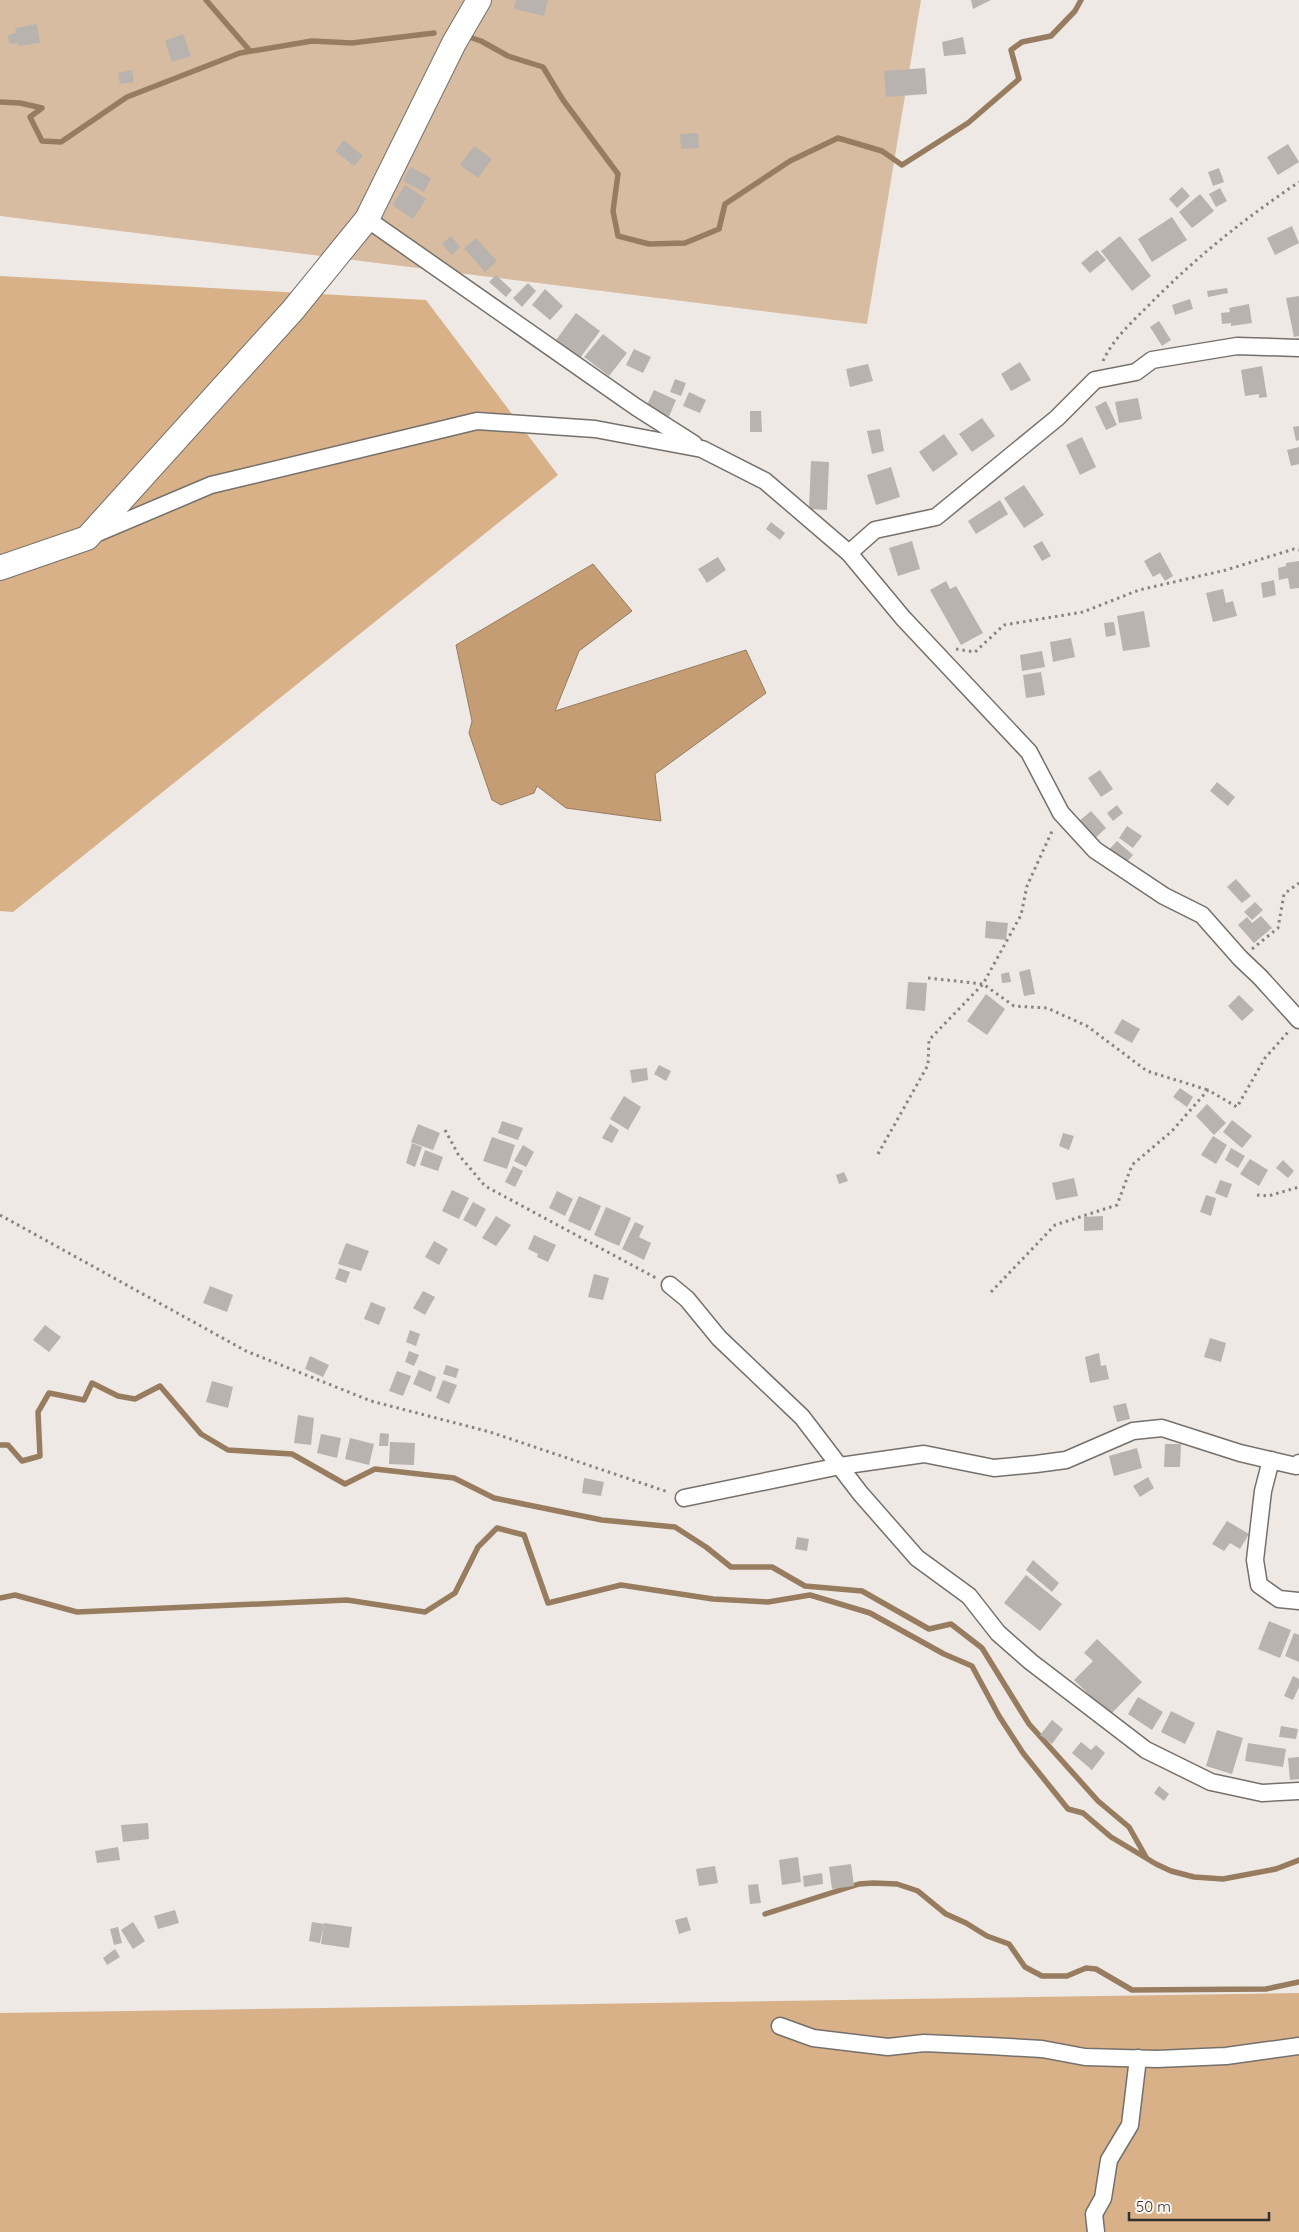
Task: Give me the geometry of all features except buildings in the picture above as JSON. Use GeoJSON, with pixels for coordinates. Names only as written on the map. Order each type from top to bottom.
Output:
{"type":"FeatureCollection","features":[{"type":"Feature","properties":{"kind":"street"},"geometry":{"type":"LineString","coordinates":[[87,538],[293,310],[366,218],[478,0]]}},
{"type":"Feature","properties":{"kind":"street"},"geometry":{"type":"LineString","coordinates":[[366,218],[636,407],[702,449],[764,481],[849,553],[903,618],[1029,752],[1061,813],[1095,850],[1164,896],[1202,915],[1299,1020]]}},
{"type":"Feature","properties":{"kind":"street"},"geometry":{"type":"LineString","coordinates":[[849,553],[875,530],[936,517],[1057,418],[1095,380],[1136,372],[1152,360],[1237,346],[1299,348]]}},
{"type":"Feature","properties":{"kind":"street"},"geometry":{"type":"LineString","coordinates":[[0,568],[87,538],[211,485],[476,421],[595,429],[702,449]]}},
{"type":"Feature","properties":{"kind":"street"},"geometry":{"type":"LineString","coordinates":[[670,1285],[687,1300],[719,1338],[802,1417],[916,1558],[970,1596],[998,1633],[1031,1662],[1146,1750],[1211,1782],[1262,1793],[1299,1791]]}},
{"type":"Feature","properties":{"kind":"street"},"geometry":{"type":"LineString","coordinates":[[684,1498],[840,1466],[924,1454],[994,1468],[1066,1460],[1133,1431],[1162,1428],[1240,1453],[1296,1466],[1299,1463]]}},
{"type":"Feature","properties":{"kind":"street"},"geometry":{"type":"LineString","coordinates":[[1272,1460],[1263,1491],[1255,1560],[1259,1585],[1279,1599],[1299,1601]]}},
{"type":"Feature","properties":{"kind":"street"},"geometry":{"type":"LineString","coordinates":[[780,2026],[813,2038],[888,2047],[924,2043],[990,2046],[1042,2049],[1085,2057],[1226,2056],[1299,2046]]}},
{"type":"Feature","properties":{"kind":"street"},"geometry":{"type":"LineString","coordinates":[[1096,2232],[1094,2214],[1104,2198],[1109,2160],[1130,2125],[1138,2058]]}},
{"type":"Feature","properties":{"kind":"path"},"geometry":{"type":"LineString","coordinates":[[1095,380],[1105,357],[1123,331],[1188,266],[1254,213],[1299,182]]}},
{"type":"Feature","properties":{"kind":"path"},"geometry":{"type":"LineString","coordinates":[[926,643],[975,652],[1004,625],[1084,612],[1139,590],[1226,570],[1294,549],[1299,550]]}},
{"type":"Feature","properties":{"kind":"path"},"geometry":{"type":"LineString","coordinates":[[878,1154],[928,1065],[929,1040],[983,984],[1021,915],[1027,886],[1061,813]]}},
{"type":"Feature","properties":{"kind":"path"},"geometry":{"type":"LineString","coordinates":[[1240,958],[1278,928],[1284,894],[1299,883]]}},
{"type":"Feature","properties":{"kind":"path"},"geometry":{"type":"LineString","coordinates":[[928,978],[983,984],[1014,1006],[1047,1008],[1087,1026],[1147,1071],[1208,1090],[1237,1106],[1265,1058],[1299,1020]]}},
{"type":"Feature","properties":{"kind":"path"},"geometry":{"type":"LineString","coordinates":[[991,1292],[1056,1225],[1117,1206],[1132,1165],[1172,1131],[1208,1090]]}},
{"type":"Feature","properties":{"kind":"path"},"geometry":{"type":"LineString","coordinates":[[445,1130],[458,1154],[485,1186],[670,1285]]}},
{"type":"Feature","properties":{"kind":"path"},"geometry":{"type":"LineString","coordinates":[[1257,1195],[1268,1196],[1299,1187]]}},
{"type":"Feature","properties":{"kind":"path"},"geometry":{"type":"LineString","coordinates":[[0,1215],[246,1351],[371,1401],[490,1432],[684,1498]]}},
{"type":"Feature","properties":{"kind":"shaded area"},"geometry":{"type":"Polygon","coordinates":[[[0,0],[921,0],[867,324],[0,216],[0,0]]]}},
{"type":"Feature","properties":{"kind":"shaded area"},"geometry":{"type":"Polygon","coordinates":[[[0,276],[426,300],[558,475],[13,912],[0,911],[0,276]]]}},
{"type":"Feature","properties":{"kind":"shaded area"},"geometry":{"type":"Polygon","coordinates":[[[593,564],[632,611],[579,651],[555,711],[746,650],[766,693],[655,774],[661,821],[566,808],[537,786],[534,793],[501,805],[492,800],[469,733],[472,721],[456,645],[593,564]]]}},
{"type":"Feature","properties":{"kind":"shaded area"},"geometry":{"type":"Polygon","coordinates":[[[1299,1993],[1299,2232],[0,2232],[0,2013],[1299,1993]]]}},
{"type":"Feature","properties":{"kind":"waterway"},"geometry":{"type":"LineString","coordinates":[[206,0],[250,51]]}},
{"type":"Feature","properties":{"kind":"waterway"},"geometry":{"type":"LineString","coordinates":[[466,36],[481,41],[508,56],[543,67],[563,100],[618,174],[613,211],[618,236],[649,244],[685,243],[719,229],[725,204],[790,161],[838,138],[882,151],[902,165],[968,123],[1019,79],[1011,50],[1022,42],[1051,36],[1075,11],[1081,0]]}},
{"type":"Feature","properties":{"kind":"waterway"},"geometry":{"type":"LineString","coordinates":[[0,102],[20,103],[42,108],[30,117],[42,141],[61,142],[127,97],[240,53],[312,41],[352,43],[434,33]]}},
{"type":"Feature","properties":{"kind":"waterway"},"geometry":{"type":"LineString","coordinates":[[0,1445],[8,1445],[22,1461],[40,1456],[38,1412],[49,1393],[84,1400],[92,1383],[118,1396],[135,1399],[160,1386],[201,1434],[228,1450],[292,1454],[345,1484],[375,1469],[454,1478],[494,1498],[602,1520],[675,1527],[706,1547],[731,1567],[772,1567],[805,1586],[862,1591],[929,1629],[951,1624],[982,1648],[1029,1724],[1098,1801],[1129,1827],[1146,1857]]}},
{"type":"Feature","properties":{"kind":"waterway"},"geometry":{"type":"LineString","coordinates":[[0,1598],[15,1595],[77,1612],[347,1600],[425,1612],[455,1593],[478,1547],[497,1528],[524,1535],[548,1603],[621,1585],[713,1599],[768,1602],[810,1595],[870,1613],[944,1654],[972,1666],[999,1716],[1023,1753],[1068,1809],[1083,1813],[1111,1837],[1156,1864],[1171,1871],[1194,1877],[1223,1879],[1276,1869],[1299,1860]]}},
{"type":"Feature","properties":{"kind":"waterway"},"geometry":{"type":"LineString","coordinates":[[765,1914],[859,1884],[897,1884],[918,1891],[946,1914],[966,1923],[987,1936],[1009,1944],[1025,1967],[1042,1976],[1067,1976],[1086,1968],[1096,1969],[1132,1990],[1266,1989],[1299,1982]]}}]}
